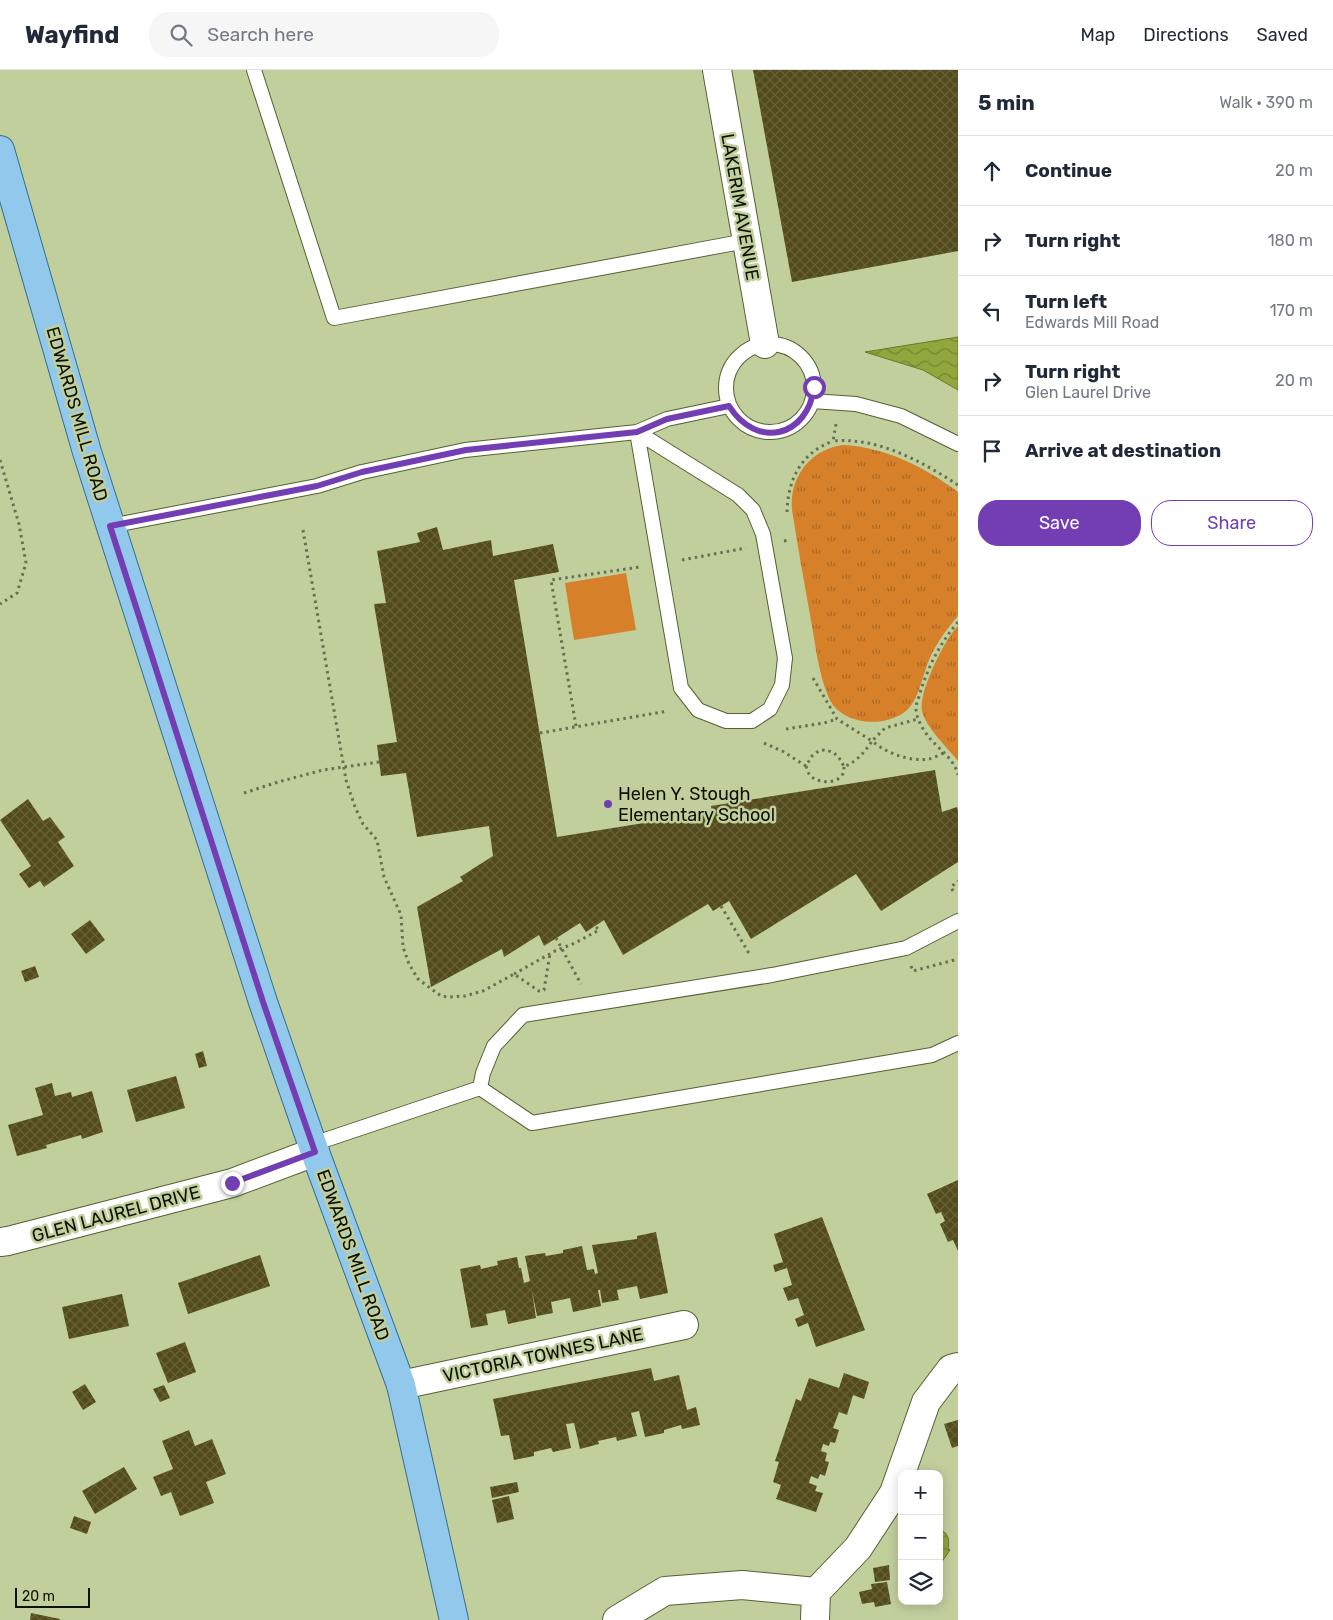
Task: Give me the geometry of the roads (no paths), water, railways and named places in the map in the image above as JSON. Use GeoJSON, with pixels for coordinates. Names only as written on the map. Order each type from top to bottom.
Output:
{"type":"FeatureCollection","features":[{"type":"Feature","properties":{"kind":"main road","name":"EDWARDS MILL ROAD"},"geometry":{"type":"LineString","coordinates":[[0,150],[110,526],[260,992],[314,1148],[401,1385],[454,1620]]}},
{"type":"Feature","properties":{"kind":"street","name":"LAKERIM AVENUE"},"geometry":{"type":"LineString","coordinates":[[717,70],[765,344]]}},
{"type":"Feature","properties":{"kind":"street","name":"GLEN LAUREL DRIVE"},"geometry":{"type":"LineString","coordinates":[[0,1242],[232,1183],[314,1148]]}},
{"type":"Feature","properties":{"kind":"street","name":"VICTORIA TOWNES LANE"},"geometry":{"type":"LineString","coordinates":[[401,1385],[684,1325]]}},
{"type":"Feature","properties":{"kind":"street"},"geometry":{"type":"LineString","coordinates":[[815,1620],[816,1592],[858,1548],[894,1493],[926,1402],[951,1370],[958,1367]]}},
{"type":"Feature","properties":{"kind":"street"},"geometry":{"type":"LineString","coordinates":[[617,1620],[665,1591],[742,1585],[816,1592]]}},
{"type":"Feature","properties":{"kind":"lane"},"geometry":{"type":"LineString","coordinates":[[254,70],[334,318],[746,241]]}},
{"type":"Feature","properties":{"kind":"lane"},"geometry":{"type":"LineString","coordinates":[[765,344],[779,345],[792,350],[804,360],[811,372],[814,387],[812,401],[806,413],[797,423],[786,430],[772,433],[759,431],[747,426],[736,417],[729,406],[726,395],[726,383],[729,372],[735,362],[748,350],[765,344]]}},
{"type":"Feature","properties":{"kind":"lane"},"geometry":{"type":"LineString","coordinates":[[812,401],[856,404],[901,416],[958,444]]}},
{"type":"Feature","properties":{"kind":"lane"},"geometry":{"type":"LineString","coordinates":[[110,526],[317,486],[362,472],[466,450],[637,432],[667,419],[729,406]]}},
{"type":"Feature","properties":{"kind":"lane"},"geometry":{"type":"LineString","coordinates":[[637,432],[738,495],[753,510],[763,534],[785,658],[782,686],[770,709],[752,721],[726,721],[698,710],[680,688],[637,432]]}},
{"type":"Feature","properties":{"kind":"lane"},"geometry":{"type":"LineString","coordinates":[[480,1088],[483,1073],[494,1046],[523,1015],[772,975],[906,948],[958,921]]}},
{"type":"Feature","properties":{"kind":"lane"},"geometry":{"type":"LineString","coordinates":[[480,1088],[532,1123],[932,1056],[958,1043]]}},
{"type":"Feature","properties":{"kind":"lane"},"geometry":{"type":"LineString","coordinates":[[314,1148],[480,1088]]}},
{"type":"Feature","properties":{"kind":"water"},"geometry":{"type":"Polygon","coordinates":[[[958,337],[958,390],[923,370],[865,352],[958,337]]]}},
{"type":"Feature","properties":{"kind":"water"},"geometry":{"type":"Polygon","coordinates":[[[943,1531],[948,1537],[948,1548],[950,1550],[943,1560],[943,1531]]]}},
{"type":"Feature","properties":{"kind":"place","name":"Helen Y. Stough Elementary School"},"geometry":{"type":"Point","coordinates":[608,804]}}]}
